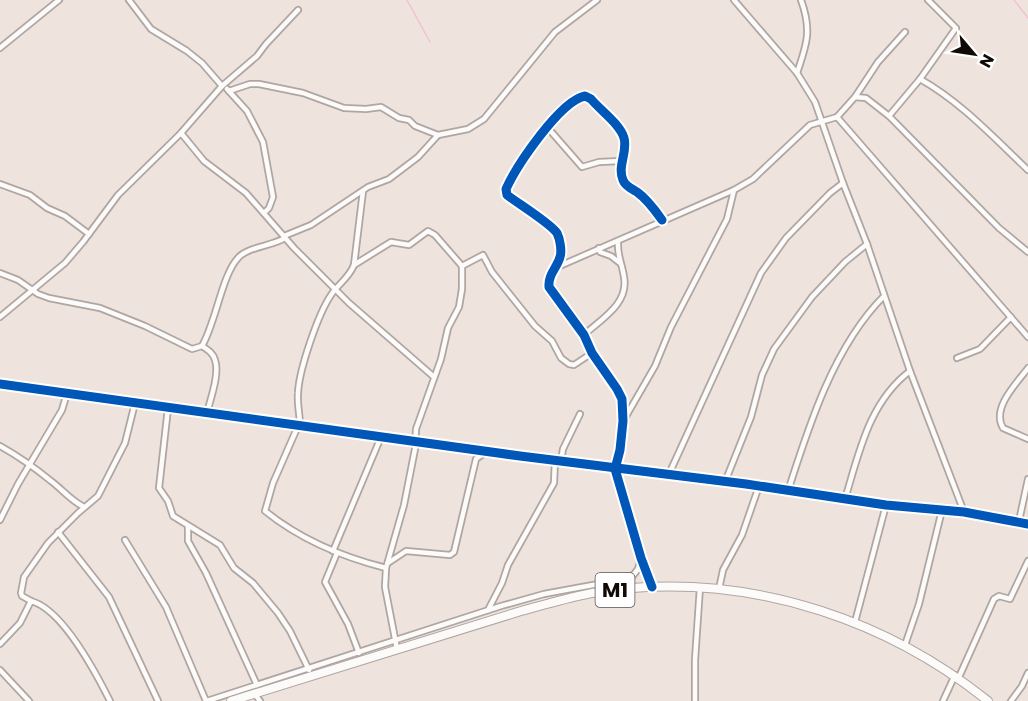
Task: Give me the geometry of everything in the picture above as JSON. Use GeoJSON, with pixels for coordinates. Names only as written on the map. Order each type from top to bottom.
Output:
{"type":"FeatureCollection","features":[{"type":"Feature","properties":{"kind":"main road","name":"M1"},"geometry":{"type":"LineString","coordinates":[[231,701],[246,699],[256,689],[396,645],[564,599],[610,590],[652,587],[719,589],[785,600],[855,622],[905,645],[957,676],[988,701]]}},
{"type":"Feature","properties":{"kind":"street"},"geometry":{"type":"LineString","coordinates":[[0,48],[59,0]]}},
{"type":"Feature","properties":{"kind":"street"},"geometry":{"type":"LineString","coordinates":[[129,0],[151,29],[202,63],[247,111],[263,142],[273,198],[264,213]]}},
{"type":"Feature","properties":{"kind":"street"},"geometry":{"type":"LineString","coordinates":[[229,91],[250,84],[259,84],[303,93],[344,108],[381,107],[399,118],[409,120],[415,126],[438,135],[468,129],[484,119],[555,32],[597,0]]}},
{"type":"Feature","properties":{"kind":"street"},"geometry":{"type":"LineString","coordinates":[[734,0],[797,73],[807,87],[823,121],[910,371],[964,512]]}},
{"type":"Feature","properties":{"kind":"street"},"geometry":{"type":"LineString","coordinates":[[797,73],[808,33],[808,21],[801,0]]}},
{"type":"Feature","properties":{"kind":"street"},"geometry":{"type":"LineString","coordinates":[[889,116],[920,80],[956,28],[928,0]]}},
{"type":"Feature","properties":{"kind":"street"},"geometry":{"type":"LineString","coordinates":[[0,317],[65,263],[118,195],[181,133],[223,85],[257,56],[298,10]]}},
{"type":"Feature","properties":{"kind":"street"},"geometry":{"type":"LineString","coordinates":[[553,269],[662,220],[676,216],[720,194],[734,190],[753,179],[810,125],[837,117],[855,97],[878,62],[904,32]]}},
{"type":"Feature","properties":{"kind":"street"},"geometry":{"type":"LineString","coordinates":[[920,80],[936,88],[957,104],[1028,170]]}},
{"type":"Feature","properties":{"kind":"street"},"geometry":{"type":"LineString","coordinates":[[652,587],[641,558],[615,469],[620,450],[624,410],[620,394],[592,353],[584,335],[549,287],[549,280],[561,253],[556,233],[506,192],[524,155],[568,104],[576,98],[585,96],[591,99],[624,136],[621,161],[622,179],[625,184],[638,193],[662,220]]}},
{"type":"Feature","properties":{"kind":"street"},"geometry":{"type":"LineString","coordinates":[[855,97],[866,98],[889,116],[999,228],[1028,252]]}},
{"type":"Feature","properties":{"kind":"street"},"geometry":{"type":"LineString","coordinates":[[837,117],[1028,337]]}},
{"type":"Feature","properties":{"kind":"street"},"geometry":{"type":"LineString","coordinates":[[548,128],[582,166],[599,162],[621,161]]}},
{"type":"Feature","properties":{"kind":"street"},"geometry":{"type":"LineString","coordinates":[[181,133],[204,161],[240,187],[336,289],[434,377]]}},
{"type":"Feature","properties":{"kind":"street"},"geometry":{"type":"LineString","coordinates":[[0,273],[11,276],[49,298],[100,308],[145,326],[192,350],[202,346],[213,326],[230,271],[238,258],[246,252],[273,244],[321,220],[363,190],[389,179],[418,157],[438,135]]}},
{"type":"Feature","properties":{"kind":"street"},"geometry":{"type":"LineString","coordinates":[[669,474],[760,273],[786,238],[843,183]]}},
{"type":"Feature","properties":{"kind":"street"},"geometry":{"type":"LineString","coordinates":[[0,184],[30,195],[89,234]]}},
{"type":"Feature","properties":{"kind":"street"},"geometry":{"type":"LineString","coordinates":[[363,190],[354,265],[349,276],[336,289],[326,305],[303,365],[297,394],[299,426],[273,483],[265,509],[298,534],[354,560],[387,566],[406,551],[450,555],[454,552],[476,459],[486,452]]}},
{"type":"Feature","properties":{"kind":"street"},"geometry":{"type":"LineString","coordinates":[[623,421],[655,366],[671,327],[727,219],[734,190]]}},
{"type":"Feature","properties":{"kind":"street"},"geometry":{"type":"LineString","coordinates":[[354,265],[391,242],[409,246],[428,231],[435,235],[462,266],[459,307],[448,328],[441,359],[421,410],[404,505],[387,566],[385,587],[396,645]]}},
{"type":"Feature","properties":{"kind":"street"},"geometry":{"type":"LineString","coordinates":[[584,335],[622,300],[625,286],[617,254],[618,241]]}},
{"type":"Feature","properties":{"kind":"street"},"geometry":{"type":"LineString","coordinates":[[725,482],[751,417],[762,375],[774,349],[812,297],[845,262],[867,244]]}},
{"type":"Feature","properties":{"kind":"street"},"geometry":{"type":"LineString","coordinates":[[599,248],[600,252],[620,263]]}},
{"type":"Feature","properties":{"kind":"street"},"geometry":{"type":"LineString","coordinates":[[462,266],[483,255],[492,272],[535,326],[552,341],[565,362],[572,365],[577,364],[592,353]]}},
{"type":"Feature","properties":{"kind":"street"},"geometry":{"type":"LineString","coordinates":[[788,491],[805,438],[836,366],[863,320],[884,296]]}},
{"type":"Feature","properties":{"kind":"street"},"geometry":{"type":"LineString","coordinates":[[957,358],[980,349],[1011,317]]}},
{"type":"Feature","properties":{"kind":"street"},"geometry":{"type":"LineString","coordinates":[[202,346],[210,352],[216,362],[207,413]]}},
{"type":"Feature","properties":{"kind":"street"},"geometry":{"type":"LineString","coordinates":[[1028,368],[1003,404],[1000,417],[1003,428],[1028,439]]}},
{"type":"Feature","properties":{"kind":"street"},"geometry":{"type":"LineString","coordinates":[[845,499],[873,416],[885,396],[910,371]]}},
{"type":"Feature","properties":{"kind":"street"},"geometry":{"type":"LineString","coordinates":[[0,384],[486,452],[669,474],[886,505],[964,512],[1028,524]]}},
{"type":"Feature","properties":{"kind":"street"},"geometry":{"type":"LineString","coordinates":[[0,520],[18,484],[62,410],[67,393]]}},
{"type":"Feature","properties":{"kind":"street"},"geometry":{"type":"LineString","coordinates":[[110,701],[87,657],[67,631],[44,606],[22,596],[21,593],[24,577],[48,543],[98,496],[125,443],[135,403]]}},
{"type":"Feature","properties":{"kind":"street"},"geometry":{"type":"LineString","coordinates":[[168,408],[159,488],[168,501],[173,516],[220,544],[234,568],[267,599],[290,632],[309,670]]}},
{"type":"Feature","properties":{"kind":"street"},"geometry":{"type":"LineString","coordinates":[[488,610],[508,565],[554,483],[558,460],[580,414]]}},
{"type":"Feature","properties":{"kind":"street"},"geometry":{"type":"LineString","coordinates":[[359,653],[348,624],[325,582],[381,437]]}},
{"type":"Feature","properties":{"kind":"street"},"geometry":{"type":"LineString","coordinates":[[0,446],[16,454],[72,501],[84,507]]}},
{"type":"Feature","properties":{"kind":"street"},"geometry":{"type":"LineString","coordinates":[[1019,521],[1028,479]]}},
{"type":"Feature","properties":{"kind":"street"},"geometry":{"type":"LineString","coordinates":[[719,589],[723,570],[742,535],[759,486]]}},
{"type":"Feature","properties":{"kind":"street"},"geometry":{"type":"LineString","coordinates":[[855,622],[886,505]]}},
{"type":"Feature","properties":{"kind":"street"},"geometry":{"type":"LineString","coordinates":[[905,645],[919,604],[942,510]]}},
{"type":"Feature","properties":{"kind":"street"},"geometry":{"type":"LineString","coordinates":[[188,526],[188,541],[206,573],[260,701]]}},
{"type":"Feature","properties":{"kind":"street"},"geometry":{"type":"LineString","coordinates":[[58,532],[109,597],[158,701]]}},
{"type":"Feature","properties":{"kind":"street"},"geometry":{"type":"LineString","coordinates":[[125,540],[166,607],[207,701],[256,689],[359,653],[396,645],[488,610],[544,594],[632,578],[641,558]]}},
{"type":"Feature","properties":{"kind":"street"},"geometry":{"type":"LineString","coordinates":[[943,701],[994,599],[999,596],[1010,599],[1028,561]]}},
{"type":"Feature","properties":{"kind":"street"},"geometry":{"type":"LineString","coordinates":[[695,701],[695,660],[700,588]]}},
{"type":"Feature","properties":{"kind":"street"},"geometry":{"type":"LineString","coordinates":[[0,644],[20,623],[31,601]]}},
{"type":"Feature","properties":{"kind":"street"},"geometry":{"type":"LineString","coordinates":[[0,670],[29,701]]}},
{"type":"Feature","properties":{"kind":"street"},"geometry":{"type":"LineString","coordinates":[[1011,701],[1028,673]]}},
{"type":"Feature","properties":{"kind":"waterway"},"geometry":{"type":"LineString","coordinates":[[407,0],[430,42]]}},
{"type":"Feature","properties":{"kind":"waterway"},"geometry":{"type":"LineString","coordinates":[[1014,0],[1028,18]]}},
{"type":"Feature","properties":{"kind":"cycle path"},"geometry":{"type":"LineString","coordinates":[[652,587],[641,558],[615,469],[620,450],[623,421],[622,399],[592,353],[584,335],[549,287],[550,278],[561,254],[557,233],[507,195],[506,189],[540,135],[564,109],[575,100],[585,96],[591,99],[622,133],[625,148],[621,175],[624,182],[644,198],[662,220]]}},
{"type":"Feature","properties":{"kind":"cycle path"},"geometry":{"type":"LineString","coordinates":[[0,384],[520,456],[746,484],[886,505],[964,512],[1028,524]]}}]}
